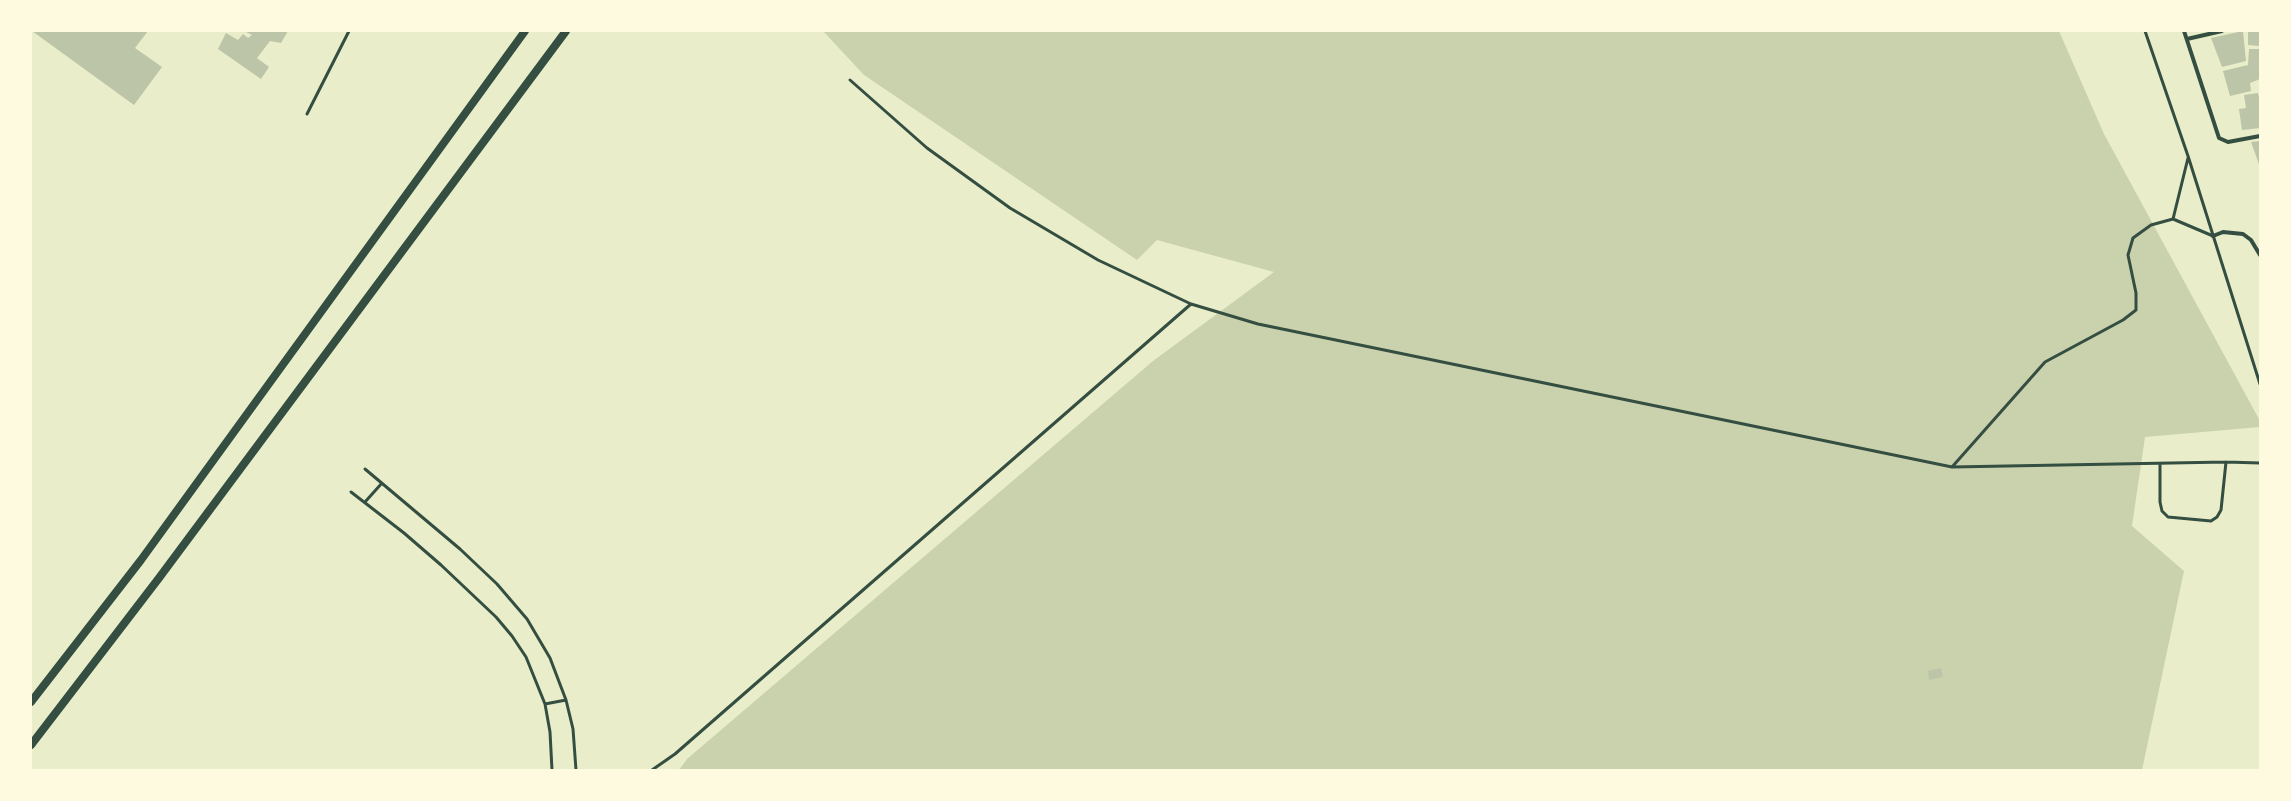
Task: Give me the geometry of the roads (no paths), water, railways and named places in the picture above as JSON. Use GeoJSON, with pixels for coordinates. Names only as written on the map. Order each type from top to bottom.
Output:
{"type":"FeatureCollection","features":[{"type":"Feature","properties":{"kind":"main road"},"geometry":{"type":"LineString","coordinates":[[31,702],[146,554],[525,31]]}},
{"type":"Feature","properties":{"kind":"main road"},"geometry":{"type":"LineString","coordinates":[[31,745],[164,572],[566,31]]}},
{"type":"Feature","properties":{"kind":"street"},"geometry":{"type":"LineString","coordinates":[[2184,31],[2219,138],[2228,142],[2260,136]]}},
{"type":"Feature","properties":{"kind":"street"},"geometry":{"type":"LineString","coordinates":[[2187,39],[2222,31]]}},
{"type":"Feature","properties":{"kind":"street"},"geometry":{"type":"LineString","coordinates":[[2213,236],[2223,232],[2243,234],[2251,240],[2260,255]]}},
{"type":"Feature","properties":{"kind":"lane"},"geometry":{"type":"LineString","coordinates":[[307,114],[348,31]]}},
{"type":"Feature","properties":{"kind":"lane"},"geometry":{"type":"LineString","coordinates":[[2145,31],[2188,156],[2260,384]]}},
{"type":"Feature","properties":{"kind":"lane"},"geometry":{"type":"LineString","coordinates":[[850,80],[927,148],[1010,208],[1098,260],[1191,304],[1258,324],[1952,467],[2226,462],[2260,463]]}},
{"type":"Feature","properties":{"kind":"lane"},"geometry":{"type":"LineString","coordinates":[[2173,219],[2188,156]]}},
{"type":"Feature","properties":{"kind":"lane"},"geometry":{"type":"LineString","coordinates":[[1952,467],[2045,362],[2123,320],[2136,310],[2136,293],[2128,255],[2133,238],[2151,225],[2173,219],[2213,236]]}},
{"type":"Feature","properties":{"kind":"lane"},"geometry":{"type":"LineString","coordinates":[[652,770],[674,754],[1191,304]]}},
{"type":"Feature","properties":{"kind":"lane"},"geometry":{"type":"LineString","coordinates":[[2160,464],[2160,502],[2162,511],[2168,516],[2211,521],[2217,517],[2221,510],[2226,462]]}},
{"type":"Feature","properties":{"kind":"lane"},"geometry":{"type":"LineString","coordinates":[[365,469],[460,548],[512,600],[539,638],[556,672],[566,700],[573,729],[576,770]]}},
{"type":"Feature","properties":{"kind":"lane"},"geometry":{"type":"LineString","coordinates":[[365,502],[382,483]]}},
{"type":"Feature","properties":{"kind":"lane"},"geometry":{"type":"LineString","coordinates":[[351,492],[441,565],[496,617],[526,657],[537,680],[545,704],[550,732],[552,770]]}},
{"type":"Feature","properties":{"kind":"lane"},"geometry":{"type":"LineString","coordinates":[[545,704],[566,700]]}}]}
